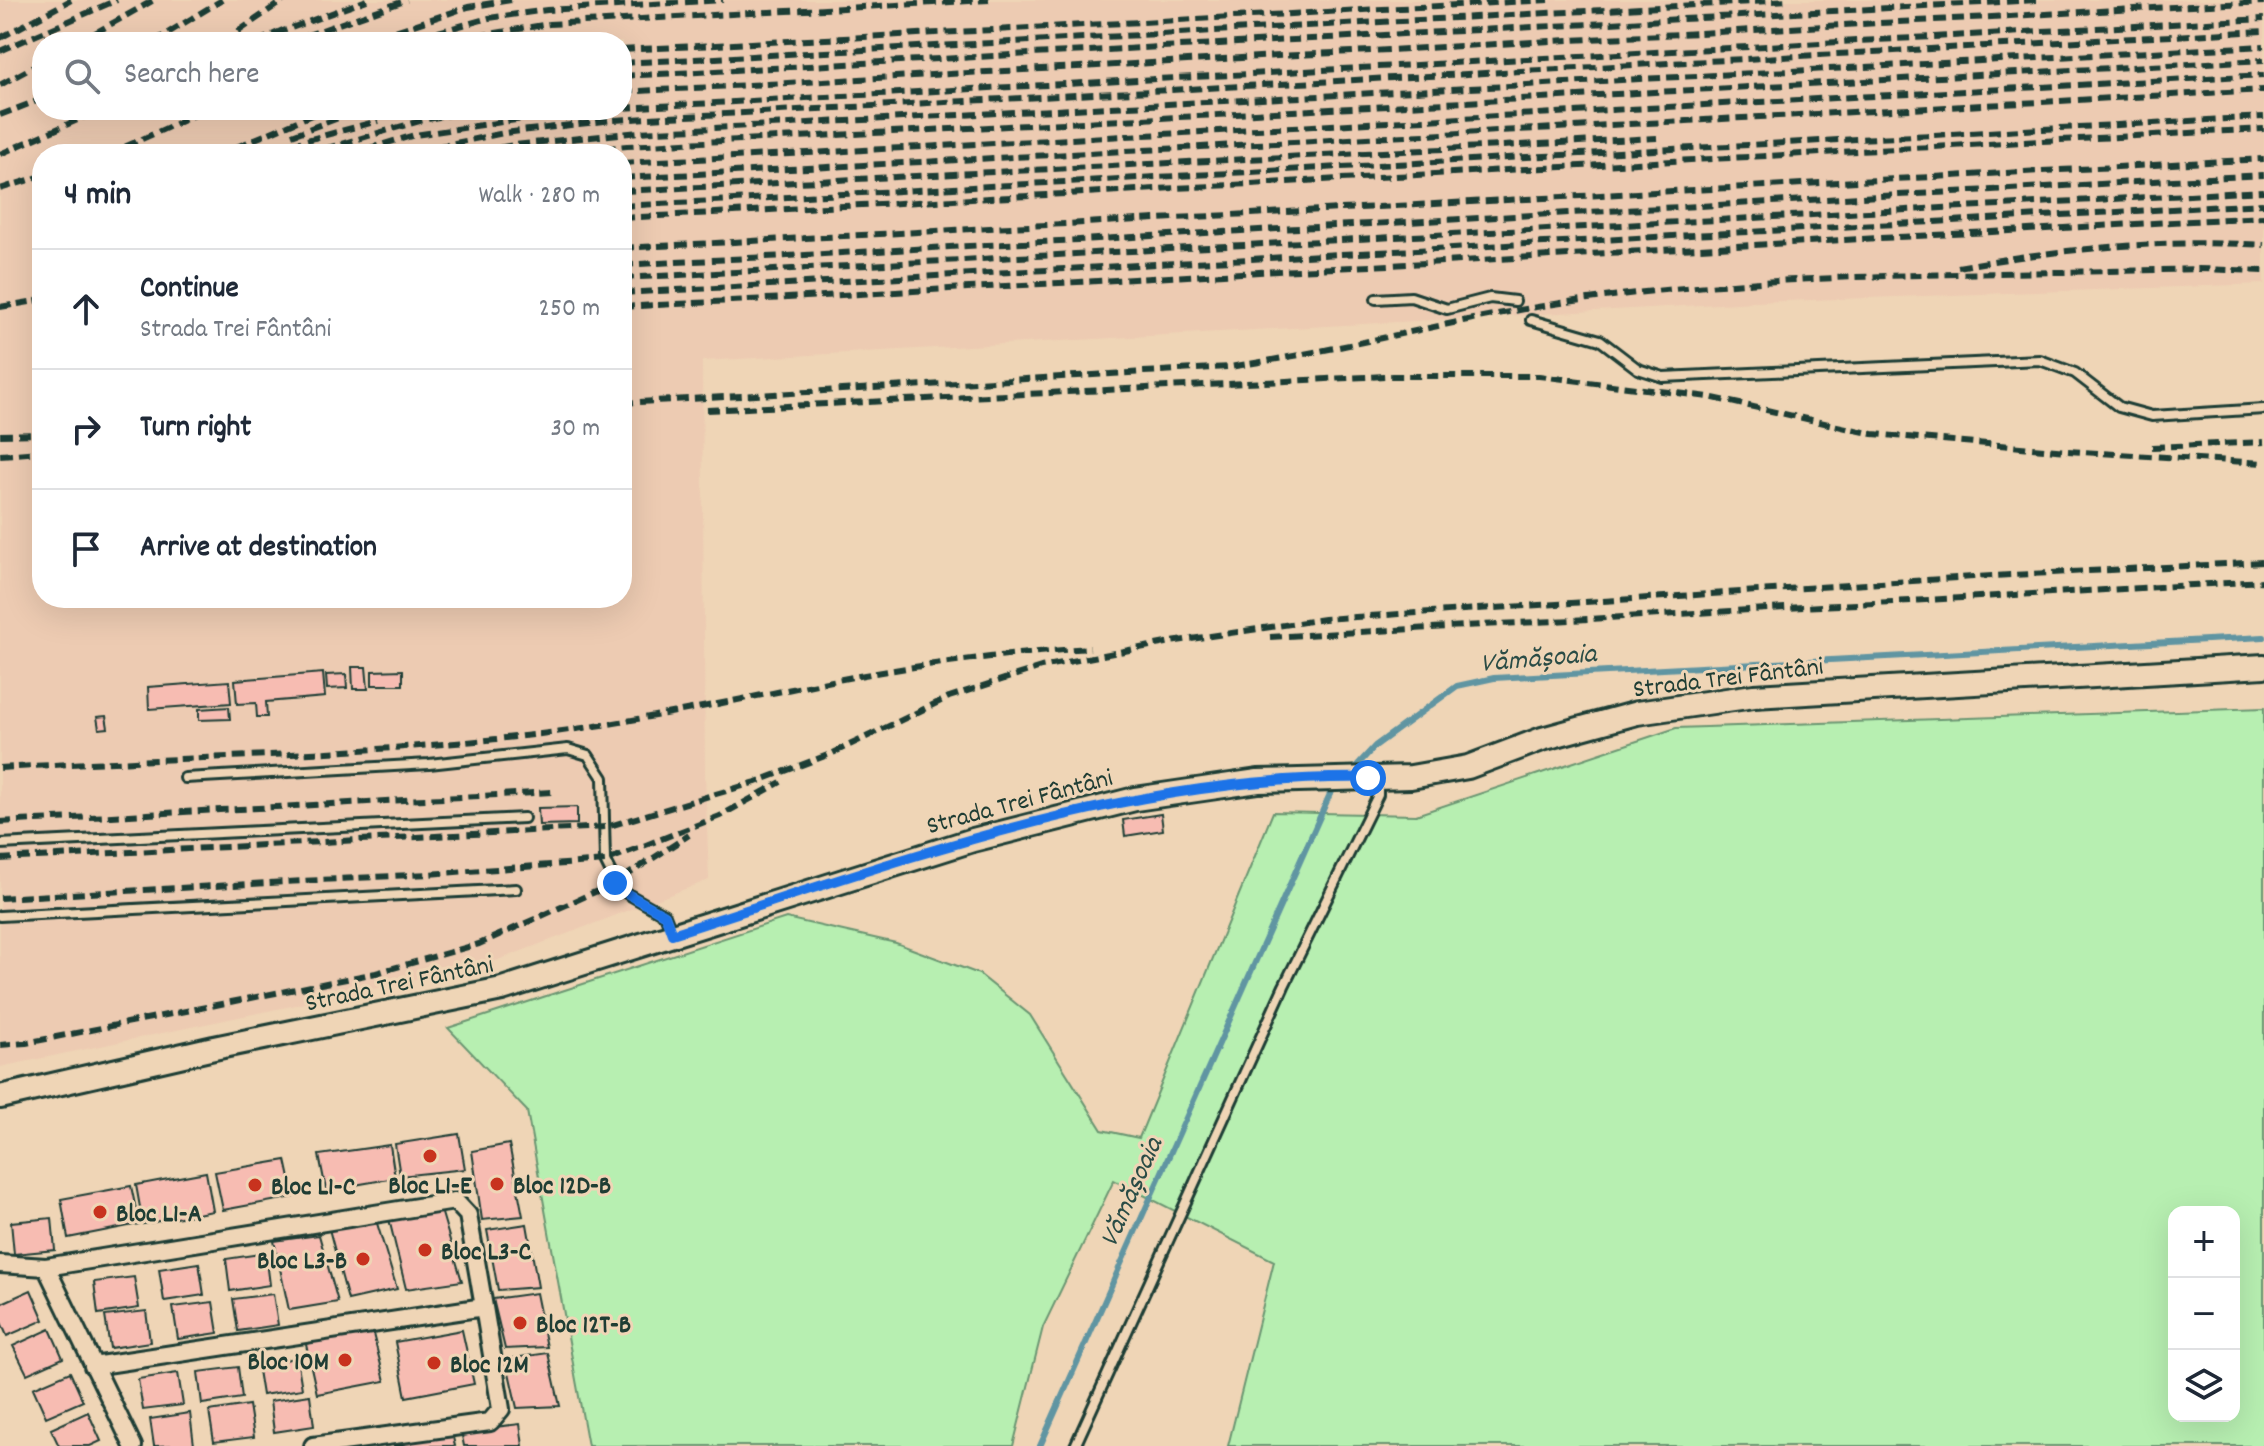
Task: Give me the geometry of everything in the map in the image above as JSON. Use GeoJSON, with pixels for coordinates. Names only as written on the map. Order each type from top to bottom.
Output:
{"type":"FeatureCollection","features":[{"type":"Feature","properties":{"kind":"main road","name":"Strada Trei Fântâni"},"geometry":{"type":"LineString","coordinates":[[0,1097],[214,1048],[502,989],[1067,813],[1211,786],[1331,777],[1411,777],[1468,767],[1582,727],[1684,704],[1799,693],[2264,666]]}},
{"type":"Feature","properties":{"kind":"street"},"geometry":{"type":"LineString","coordinates":[[0,1264],[46,1267],[455,1201],[468,1215],[501,1409],[490,1422],[313,1446]]}},
{"type":"Feature","properties":{"kind":"street"},"geometry":{"type":"LineString","coordinates":[[46,1267],[133,1446]]}},
{"type":"Feature","properties":{"kind":"street"},"geometry":{"type":"LineString","coordinates":[[93,1366],[484,1307]]}},
{"type":"Feature","properties":{"kind":"lane"},"geometry":{"type":"LineString","coordinates":[[1376,299],[1411,297],[1447,309],[1490,298],[1515,301]]}},
{"type":"Feature","properties":{"kind":"lane"},"geometry":{"type":"LineString","coordinates":[[1531,320],[1600,340],[1638,369],[1663,377],[2040,360],[2075,373],[2119,407],[2152,416],[2264,409]]}},
{"type":"Feature","properties":{"kind":"lane"},"geometry":{"type":"LineString","coordinates":[[185,778],[429,764],[568,749],[588,755],[603,778],[605,861],[615,883],[619,889],[665,915],[672,934]]}},
{"type":"Feature","properties":{"kind":"lane"},"geometry":{"type":"LineString","coordinates":[[1075,1446],[1284,986],[1378,795],[1373,778]]}},
{"type":"Feature","properties":{"kind":"lane"},"geometry":{"type":"LineString","coordinates":[[0,844],[524,818]]}},
{"type":"Feature","properties":{"kind":"lane"},"geometry":{"type":"LineString","coordinates":[[0,916],[516,889]]}},
{"type":"Feature","properties":{"kind":"shaded area"},"geometry":{"type":"Polygon","coordinates":[[[0,0],[2264,0],[2264,284],[1755,302],[702,361],[705,776],[709,880],[482,966],[0,1067],[0,0]]]}},
{"type":"Feature","properties":{"kind":"green space"},"geometry":{"type":"Polygon","coordinates":[[[2264,708],[2264,1446],[1228,1446],[1274,1261],[1114,1180],[1043,1327],[1013,1446],[588,1446],[527,1111],[448,1028],[786,918],[896,943],[979,974],[1030,1015],[1102,1130],[1139,1138],[1273,812],[1416,815],[1676,728],[2264,708]]]}},
{"type":"Feature","properties":{"kind":"building"},"geometry":{"type":"Polygon","coordinates":[[[352,667],[366,667],[368,689],[353,689],[352,667]]]}},
{"type":"Feature","properties":{"kind":"building"},"geometry":{"type":"Polygon","coordinates":[[[403,670],[403,685],[372,685],[372,671],[403,670]]]}},
{"type":"Feature","properties":{"kind":"building"},"geometry":{"type":"Polygon","coordinates":[[[323,673],[325,697],[266,702],[267,717],[257,717],[256,703],[237,704],[235,680],[323,673]]]}},
{"type":"Feature","properties":{"kind":"building"},"geometry":{"type":"Polygon","coordinates":[[[346,674],[347,688],[327,689],[326,675],[346,674]]]}},
{"type":"Feature","properties":{"kind":"building"},"geometry":{"type":"Polygon","coordinates":[[[229,681],[231,703],[149,709],[148,687],[229,681]]]}},
{"type":"Feature","properties":{"kind":"building"},"geometry":{"type":"Polygon","coordinates":[[[229,707],[230,719],[199,720],[199,709],[229,707]]]}},
{"type":"Feature","properties":{"kind":"building"},"geometry":{"type":"Polygon","coordinates":[[[106,716],[108,728],[99,729],[97,717],[106,716]]]}},
{"type":"Feature","properties":{"kind":"building"},"geometry":{"type":"Polygon","coordinates":[[[577,807],[577,824],[539,825],[538,808],[577,807]]]}},
{"type":"Feature","properties":{"kind":"building"},"geometry":{"type":"Polygon","coordinates":[[[1161,814],[1163,830],[1125,836],[1123,820],[1161,814]]]}},
{"type":"Feature","properties":{"kind":"building","name":"Bloc L1-E"},"geometry":{"type":"Polygon","coordinates":[[[459,1134],[465,1169],[400,1176],[395,1144],[459,1134]]]}},
{"type":"Feature","properties":{"kind":"building","name":"Bloc 12D-B"},"geometry":{"type":"Polygon","coordinates":[[[509,1144],[523,1216],[482,1220],[472,1151],[509,1144]]]}},
{"type":"Feature","properties":{"kind":"building"},"geometry":{"type":"Polygon","coordinates":[[[390,1145],[395,1178],[326,1190],[319,1155],[390,1145]]]}},
{"type":"Feature","properties":{"kind":"building","name":"Bloc L1-C"},"geometry":{"type":"Polygon","coordinates":[[[286,1160],[294,1197],[223,1210],[215,1172],[286,1160]]]}},
{"type":"Feature","properties":{"kind":"building"},"geometry":{"type":"Polygon","coordinates":[[[206,1172],[213,1211],[143,1224],[136,1185],[206,1172]]]}},
{"type":"Feature","properties":{"kind":"building","name":"Bloc L1-A"},"geometry":{"type":"Polygon","coordinates":[[[131,1186],[139,1224],[68,1238],[61,1199],[131,1186]]]}},
{"type":"Feature","properties":{"kind":"building","name":"Bloc L3-C"},"geometry":{"type":"Polygon","coordinates":[[[441,1210],[462,1281],[406,1289],[389,1219],[441,1210]]]}},
{"type":"Feature","properties":{"kind":"building"},"geometry":{"type":"Polygon","coordinates":[[[52,1218],[55,1250],[14,1254],[11,1222],[52,1218]]]}},
{"type":"Feature","properties":{"kind":"building","name":"Bloc L3-B"},"geometry":{"type":"Polygon","coordinates":[[[376,1220],[397,1289],[348,1300],[329,1229],[376,1220]]]}},
{"type":"Feature","properties":{"kind":"building"},"geometry":{"type":"Polygon","coordinates":[[[527,1224],[538,1287],[498,1290],[487,1230],[527,1224]]]}},
{"type":"Feature","properties":{"kind":"building"},"geometry":{"type":"Polygon","coordinates":[[[319,1235],[338,1302],[289,1310],[274,1241],[319,1235]]]}},
{"type":"Feature","properties":{"kind":"building"},"geometry":{"type":"Polygon","coordinates":[[[266,1253],[270,1285],[230,1291],[226,1259],[266,1253]]]}},
{"type":"Feature","properties":{"kind":"building"},"geometry":{"type":"Polygon","coordinates":[[[199,1263],[204,1295],[164,1301],[159,1269],[199,1263]]]}},
{"type":"Feature","properties":{"kind":"building"},"geometry":{"type":"Polygon","coordinates":[[[134,1277],[139,1308],[98,1314],[94,1282],[134,1277]]]}},
{"type":"Feature","properties":{"kind":"building"},"geometry":{"type":"Polygon","coordinates":[[[31,1290],[44,1320],[7,1336],[0,1320],[0,1304],[31,1290]]]}},
{"type":"Feature","properties":{"kind":"building","name":"Bloc 12T-B"},"geometry":{"type":"Polygon","coordinates":[[[536,1293],[547,1347],[505,1349],[493,1299],[536,1293]]]}},
{"type":"Feature","properties":{"kind":"building"},"geometry":{"type":"Polygon","coordinates":[[[273,1294],[278,1325],[238,1331],[233,1299],[273,1294]]]}},
{"type":"Feature","properties":{"kind":"building"},"geometry":{"type":"Polygon","coordinates":[[[213,1302],[218,1333],[178,1339],[173,1307],[213,1302]]]}},
{"type":"Feature","properties":{"kind":"building"},"geometry":{"type":"Polygon","coordinates":[[[146,1311],[150,1342],[110,1348],[105,1316],[146,1311]]]}},
{"type":"Feature","properties":{"kind":"building"},"geometry":{"type":"Polygon","coordinates":[[[50,1329],[63,1358],[27,1374],[13,1346],[50,1329]]]}},
{"type":"Feature","properties":{"kind":"building","name":"Bloc 10M"},"geometry":{"type":"Polygon","coordinates":[[[372,1330],[385,1381],[317,1394],[305,1340],[372,1330]]]}},
{"type":"Feature","properties":{"kind":"building","name":"Bloc 12M"},"geometry":{"type":"Polygon","coordinates":[[[462,1330],[474,1384],[406,1397],[395,1342],[462,1330]]]}},
{"type":"Feature","properties":{"kind":"building"},"geometry":{"type":"Polygon","coordinates":[[[548,1353],[560,1406],[517,1408],[506,1359],[548,1353]]]}},
{"type":"Feature","properties":{"kind":"building"},"geometry":{"type":"Polygon","coordinates":[[[297,1358],[302,1389],[262,1395],[257,1364],[297,1358]]]}},
{"type":"Feature","properties":{"kind":"building"},"geometry":{"type":"Polygon","coordinates":[[[238,1367],[242,1398],[202,1404],[198,1372],[238,1367]]]}},
{"type":"Feature","properties":{"kind":"building"},"geometry":{"type":"Polygon","coordinates":[[[70,1372],[83,1401],[46,1417],[33,1388],[70,1372]]]}},
{"type":"Feature","properties":{"kind":"building"},"geometry":{"type":"Polygon","coordinates":[[[178,1373],[183,1405],[143,1410],[138,1379],[178,1373]]]}},
{"type":"Feature","properties":{"kind":"building"},"geometry":{"type":"Polygon","coordinates":[[[310,1395],[314,1426],[274,1432],[270,1401],[310,1395]]]}},
{"type":"Feature","properties":{"kind":"building"},"geometry":{"type":"Polygon","coordinates":[[[249,1405],[254,1437],[214,1442],[209,1411],[249,1405]]]}},
{"type":"Feature","properties":{"kind":"building"},"geometry":{"type":"Polygon","coordinates":[[[88,1412],[101,1441],[90,1446],[59,1446],[51,1429],[88,1412]]]}},
{"type":"Feature","properties":{"kind":"building"},"geometry":{"type":"Polygon","coordinates":[[[190,1413],[194,1445],[154,1446],[150,1419],[190,1413]]]}},
{"type":"Feature","properties":{"kind":"building"},"geometry":{"type":"Polygon","coordinates":[[[520,1424],[523,1446],[464,1446],[461,1431],[520,1424]]]}},
{"type":"Feature","properties":{"kind":"building"},"geometry":{"type":"Polygon","coordinates":[[[452,1433],[455,1446],[394,1446],[393,1440],[452,1433]]]}},
{"type":"Feature","properties":{"kind":"waterway","name":"Vămășoaia"},"geometry":{"type":"LineString","coordinates":[[1351,772],[1375,746],[1457,686],[1494,678],[2264,637]]}},
{"type":"Feature","properties":{"kind":"waterway","name":"Vămășoaia"},"geometry":{"type":"LineString","coordinates":[[1040,1446],[1330,794],[1337,786]]}},
{"type":"Feature","properties":{"kind":"railway"},"geometry":{"type":"LineString","coordinates":[[0,38],[71,0]]}},
{"type":"Feature","properties":{"kind":"railway"},"geometry":{"type":"LineString","coordinates":[[44,32],[117,0]]}},
{"type":"Feature","properties":{"kind":"railway"},"geometry":{"type":"LineString","coordinates":[[97,32],[154,0]]}},
{"type":"Feature","properties":{"kind":"railway"},"geometry":{"type":"LineString","coordinates":[[169,32],[222,0]]}},
{"type":"Feature","properties":{"kind":"railway"},"geometry":{"type":"LineString","coordinates":[[238,32],[284,0]]}},
{"type":"Feature","properties":{"kind":"railway"},"geometry":{"type":"LineString","coordinates":[[280,32],[367,0]]}},
{"type":"Feature","properties":{"kind":"railway"},"geometry":{"type":"LineString","coordinates":[[316,32],[407,0]]}},
{"type":"Feature","properties":{"kind":"railway"},"geometry":{"type":"LineString","coordinates":[[392,32],[468,7],[511,0]]}},
{"type":"Feature","properties":{"kind":"railway"},"geometry":{"type":"LineString","coordinates":[[438,32],[489,18],[547,10],[723,0]]}},
{"type":"Feature","properties":{"kind":"railway"},"geometry":{"type":"LineString","coordinates":[[501,32],[549,24],[989,0]]}},
{"type":"Feature","properties":{"kind":"railway"},"geometry":{"type":"LineString","coordinates":[[632,49],[1549,0]]}},
{"type":"Feature","properties":{"kind":"railway"},"geometry":{"type":"LineString","coordinates":[[632,62],[1789,0]]}},
{"type":"Feature","properties":{"kind":"railway"},"geometry":{"type":"LineString","coordinates":[[632,75],[2037,0]]}},
{"type":"Feature","properties":{"kind":"railway"},"geometry":{"type":"LineString","coordinates":[[632,91],[2264,2]]}},
{"type":"Feature","properties":{"kind":"railway"},"geometry":{"type":"LineString","coordinates":[[632,107],[2264,19]]}},
{"type":"Feature","properties":{"kind":"railway"},"geometry":{"type":"LineString","coordinates":[[278,32],[283,30]]}},
{"type":"Feature","properties":{"kind":"railway"},"geometry":{"type":"LineString","coordinates":[[632,119],[2264,31]]}},
{"type":"Feature","properties":{"kind":"railway"},"geometry":{"type":"LineString","coordinates":[[0,51],[32,37]]}},
{"type":"Feature","properties":{"kind":"railway"},"geometry":{"type":"LineString","coordinates":[[524,144],[638,132],[2264,46]]}},
{"type":"Feature","properties":{"kind":"railway"},"geometry":{"type":"LineString","coordinates":[[632,146],[2264,60]]}},
{"type":"Feature","properties":{"kind":"railway"},"geometry":{"type":"LineString","coordinates":[[0,85],[32,67]]}},
{"type":"Feature","properties":{"kind":"railway"},"geometry":{"type":"LineString","coordinates":[[632,162],[2264,75]]}},
{"type":"Feature","properties":{"kind":"railway"},"geometry":{"type":"LineString","coordinates":[[632,177],[2264,90]]}},
{"type":"Feature","properties":{"kind":"railway"},"geometry":{"type":"LineString","coordinates":[[0,115],[32,103]]}},
{"type":"Feature","properties":{"kind":"railway"},"geometry":{"type":"LineString","coordinates":[[632,205],[2264,117]]}},
{"type":"Feature","properties":{"kind":"railway"},"geometry":{"type":"LineString","coordinates":[[0,154],[77,120]]}},
{"type":"Feature","properties":{"kind":"railway"},"geometry":{"type":"LineString","coordinates":[[131,144],[184,120]]}},
{"type":"Feature","properties":{"kind":"railway"},"geometry":{"type":"LineString","coordinates":[[243,144],[300,120]]}},
{"type":"Feature","properties":{"kind":"railway"},"geometry":{"type":"LineString","coordinates":[[292,135],[333,120]]}},
{"type":"Feature","properties":{"kind":"railway"},"geometry":{"type":"LineString","coordinates":[[341,144],[423,120]]}},
{"type":"Feature","properties":{"kind":"railway"},"geometry":{"type":"LineString","coordinates":[[384,144],[415,135],[516,120]]}},
{"type":"Feature","properties":{"kind":"railway"},"geometry":{"type":"LineString","coordinates":[[450,144],[504,133],[613,120]]}},
{"type":"Feature","properties":{"kind":"railway"},"geometry":{"type":"LineString","coordinates":[[292,144],[378,121]]}},
{"type":"Feature","properties":{"kind":"railway"},"geometry":{"type":"LineString","coordinates":[[632,217],[2264,129]]}},
{"type":"Feature","properties":{"kind":"railway"},"geometry":{"type":"LineString","coordinates":[[632,190],[1657,138]]}},
{"type":"Feature","properties":{"kind":"railway"},"geometry":{"type":"LineString","coordinates":[[632,247],[2264,159]]}},
{"type":"Feature","properties":{"kind":"railway"},"geometry":{"type":"LineString","coordinates":[[632,264],[2264,175]]}},
{"type":"Feature","properties":{"kind":"railway"},"geometry":{"type":"LineString","coordinates":[[0,189],[32,179]]}},
{"type":"Feature","properties":{"kind":"railway"},"geometry":{"type":"LineString","coordinates":[[632,277],[2264,191]]}},
{"type":"Feature","properties":{"kind":"railway"},"geometry":{"type":"LineString","coordinates":[[632,292],[2264,204]]}},
{"type":"Feature","properties":{"kind":"railway"},"geometry":{"type":"LineString","coordinates":[[632,306],[2264,217]]}},
{"type":"Feature","properties":{"kind":"railway"},"geometry":{"type":"LineString","coordinates":[[1958,267],[2110,247],[2187,243],[2264,245]]}},
{"type":"Feature","properties":{"kind":"railway"},"geometry":{"type":"LineString","coordinates":[[632,402],[1229,367],[1525,309],[1724,285],[1961,274],[2198,269],[2264,271]]}},
{"type":"Feature","properties":{"kind":"railway"},"geometry":{"type":"LineString","coordinates":[[0,307],[32,302]]}},
{"type":"Feature","properties":{"kind":"railway"},"geometry":{"type":"LineString","coordinates":[[707,410],[1386,376],[1539,376],[1709,397],[1873,434],[2067,451],[2264,463]]}},
{"type":"Feature","properties":{"kind":"railway"},"geometry":{"type":"LineString","coordinates":[[0,435],[32,434]]}},
{"type":"Feature","properties":{"kind":"railway"},"geometry":{"type":"LineString","coordinates":[[2152,447],[2264,442]]}},
{"type":"Feature","properties":{"kind":"railway"},"geometry":{"type":"LineString","coordinates":[[0,455],[32,453]]}},
{"type":"Feature","properties":{"kind":"railway"},"geometry":{"type":"LineString","coordinates":[[0,859],[606,827],[756,782],[833,753],[949,697],[1041,667],[1171,642],[1324,619],[1973,577],[2264,562]]}},
{"type":"Feature","properties":{"kind":"railway"},"geometry":{"type":"LineString","coordinates":[[1270,637],[2264,581]]}},
{"type":"Feature","properties":{"kind":"railway"},"geometry":{"type":"LineString","coordinates":[[0,768],[328,752],[524,736],[638,719],[892,670],[1090,648]]}},
{"type":"Feature","properties":{"kind":"railway"},"geometry":{"type":"LineString","coordinates":[[0,898],[605,861],[720,816],[781,782]]}},
{"type":"Feature","properties":{"kind":"railway"},"geometry":{"type":"LineString","coordinates":[[0,822],[552,792]]}},
{"type":"Feature","properties":{"kind":"railway"},"geometry":{"type":"LineString","coordinates":[[0,1045],[26,1043],[376,973],[479,944],[615,883],[689,835]]}},
{"type":"Feature","properties":{"kind":"place","name":"Bloc L1-E"},"geometry":{"type":"Point","coordinates":[430,1156]}},
{"type":"Feature","properties":{"kind":"place","name":"Bloc 12D-B"},"geometry":{"type":"Point","coordinates":[497,1184]}},
{"type":"Feature","properties":{"kind":"place","name":"Bloc L1-C"},"geometry":{"type":"Point","coordinates":[255,1185]}},
{"type":"Feature","properties":{"kind":"place","name":"Bloc L1-A"},"geometry":{"type":"Point","coordinates":[100,1212]}},
{"type":"Feature","properties":{"kind":"place","name":"Bloc L3-C"},"geometry":{"type":"Point","coordinates":[425,1250]}},
{"type":"Feature","properties":{"kind":"place","name":"Bloc L3-B"},"geometry":{"type":"Point","coordinates":[363,1259]}},
{"type":"Feature","properties":{"kind":"place","name":"Bloc 12T-B"},"geometry":{"type":"Point","coordinates":[520,1323]}},
{"type":"Feature","properties":{"kind":"place","name":"Bloc 10M"},"geometry":{"type":"Point","coordinates":[345,1360]}},
{"type":"Feature","properties":{"kind":"place","name":"Bloc 12M"},"geometry":{"type":"Point","coordinates":[434,1363]}},
{"type":"Feature","properties":{"kind":"route"},"geometry":{"type":"LineString","coordinates":[[615,883],[619,889],[665,915],[672,934],[1067,813],[1211,786],[1305,778],[1368,778]]}}]}
